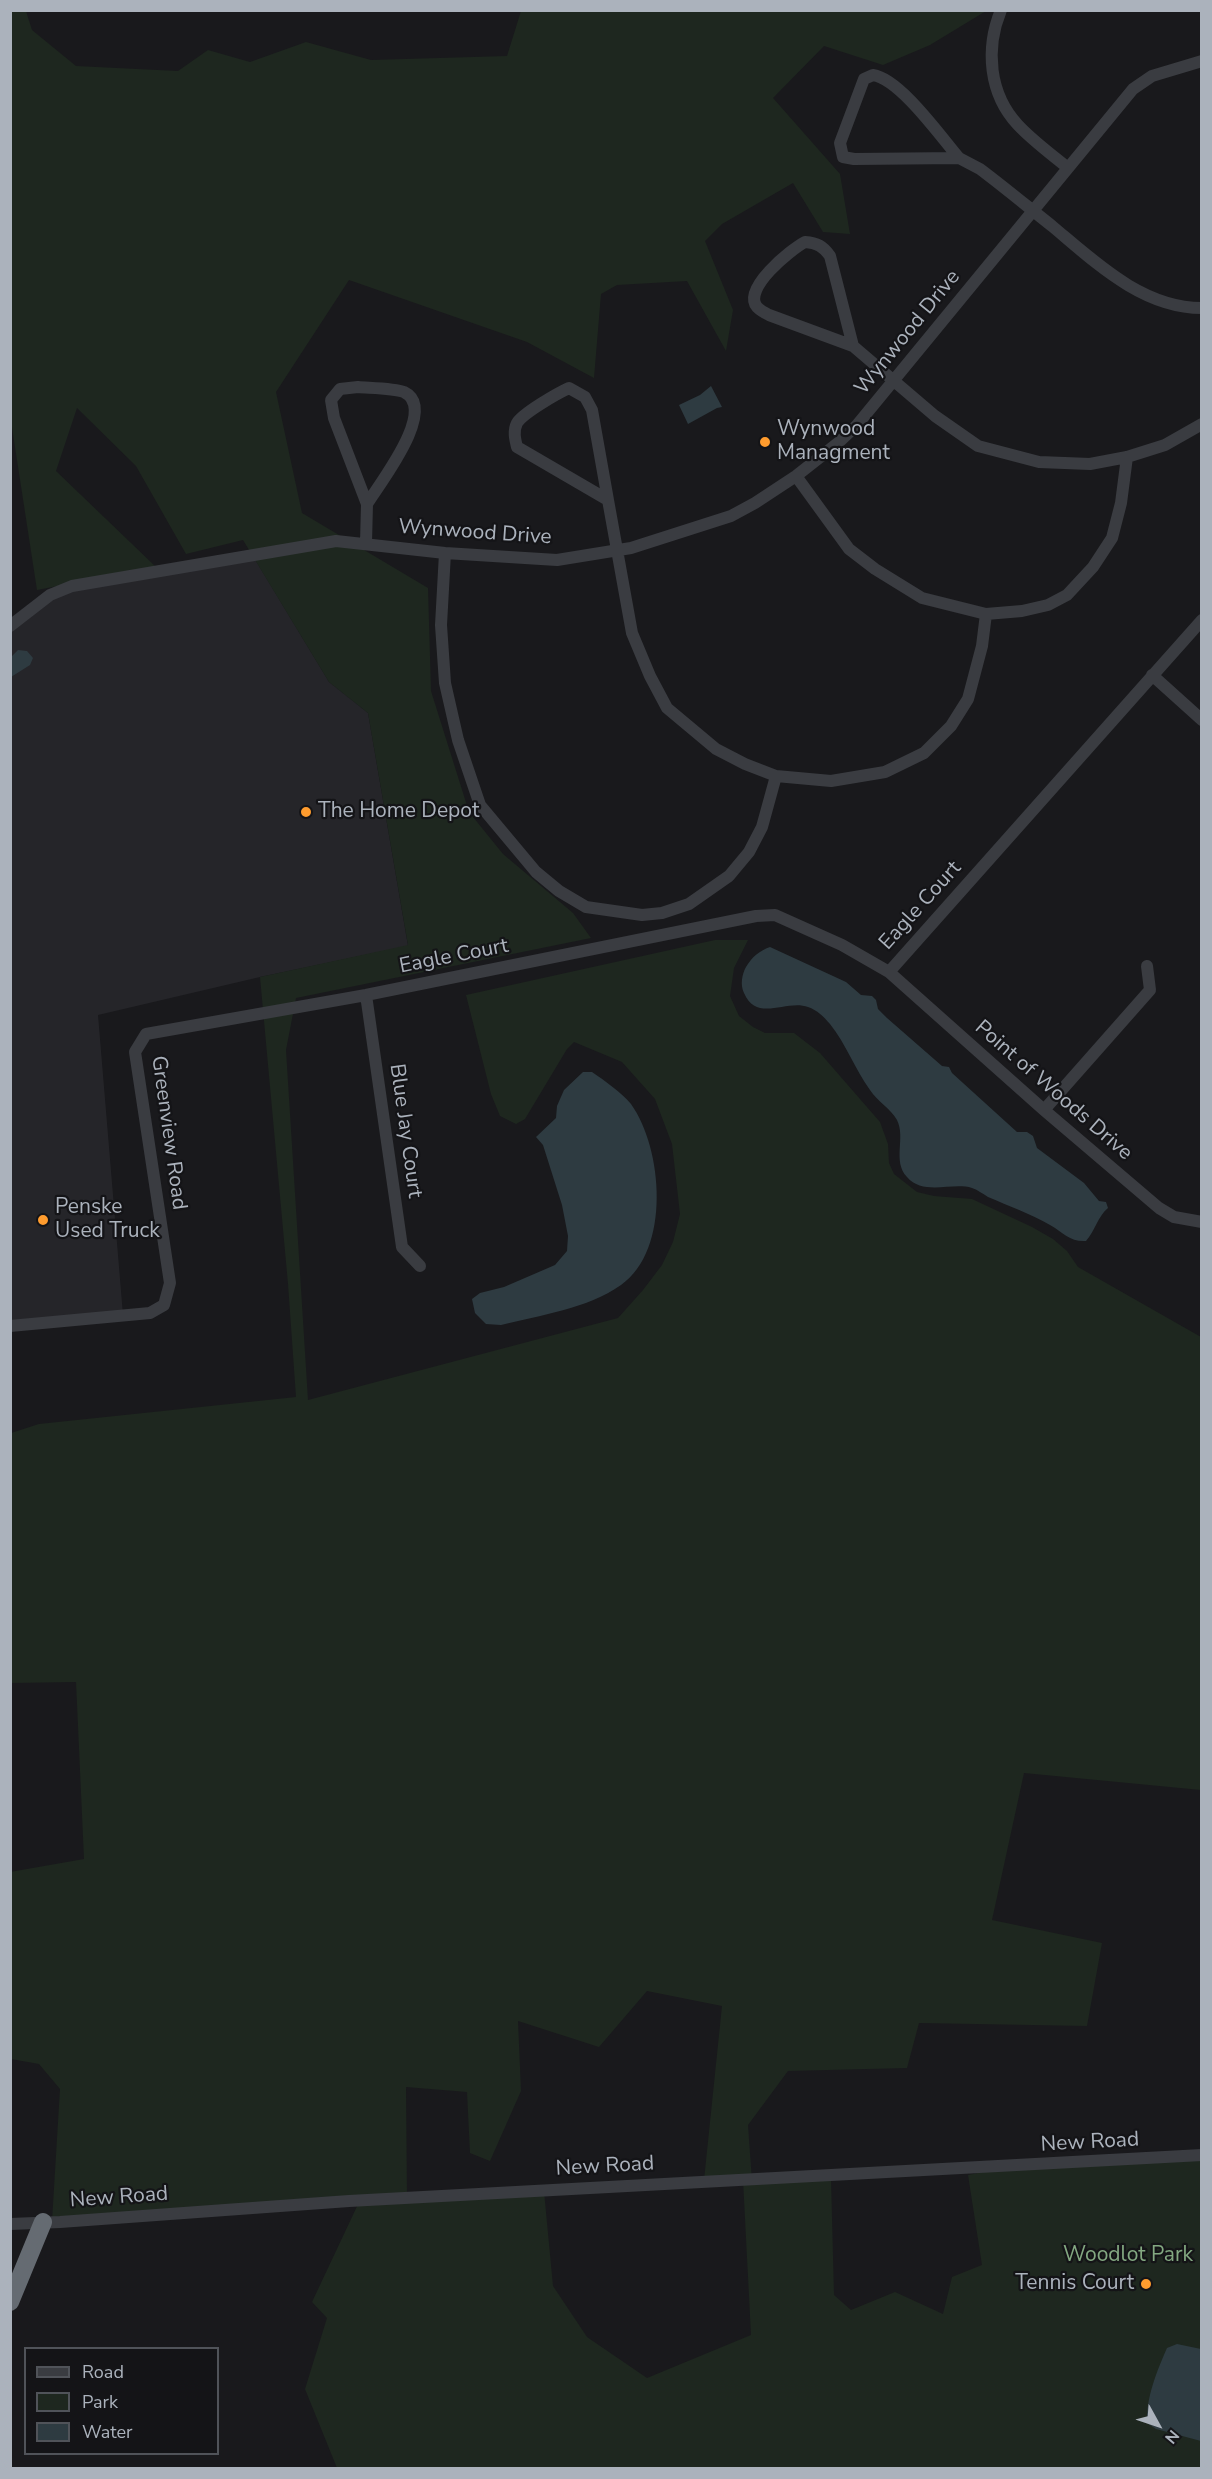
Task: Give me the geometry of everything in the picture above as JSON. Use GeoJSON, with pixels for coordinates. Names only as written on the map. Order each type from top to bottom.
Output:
{"type":"FeatureCollection","features":[{"type":"Feature","properties":{"kind":"highway"},"geometry":{"type":"LineString","coordinates":[[10,2302],[43,2223]]}},
{"type":"Feature","properties":{"kind":"street"},"geometry":{"type":"LineString","coordinates":[[1001,10],[994,27],[991,69],[1002,102],[1019,126],[1068,168]]}},
{"type":"Feature","properties":{"kind":"street","name":"Wynwood Drive"},"geometry":{"type":"LineString","coordinates":[[10,626],[50,595],[72,586],[336,541],[445,553],[557,560],[631,548],[730,516],[755,503],[796,476],[838,444],[894,382],[1133,89],[1152,76],[1202,61]]}},
{"type":"Feature","properties":{"kind":"street"},"geometry":{"type":"LineString","coordinates":[[959,158],[854,159],[843,157],[840,143],[864,79],[868,76],[878,76],[904,93],[959,158],[980,169],[1099,265],[1161,302],[1186,308],[1202,308]]}},
{"type":"Feature","properties":{"kind":"street"},"geometry":{"type":"LineString","coordinates":[[853,346],[830,256],[824,248],[815,243],[805,242],[796,247],[757,286],[754,296],[758,308],[853,346],[942,422],[978,446],[1039,462],[1090,464],[1127,457],[1166,445],[1202,424]]}},
{"type":"Feature","properties":{"kind":"street"},"geometry":{"type":"LineString","coordinates":[[366,543],[367,504],[334,418],[331,400],[340,390],[358,387],[404,392],[413,402],[417,415],[412,432],[367,504]]}},
{"type":"Feature","properties":{"kind":"street"},"geometry":{"type":"LineString","coordinates":[[608,501],[521,451],[517,447],[515,438],[518,422],[569,388],[585,397],[592,410],[608,501],[616,549],[636,646],[667,708],[716,749],[776,776],[831,781],[885,772],[924,753],[951,726],[968,699],[982,646],[986,614]]}},
{"type":"Feature","properties":{"kind":"street"},"geometry":{"type":"LineString","coordinates":[[796,476],[849,549],[876,569],[922,598],[986,614],[1022,611],[1048,605],[1067,595],[1093,567],[1112,538],[1121,503],[1127,457]]}},
{"type":"Feature","properties":{"kind":"street"},"geometry":{"type":"LineString","coordinates":[[445,553],[441,625],[445,683],[458,740],[472,783],[480,805],[515,850],[559,891],[586,907],[642,915],[662,913],[689,903],[729,876],[748,852],[762,826],[776,776]]}},
{"type":"Feature","properties":{"kind":"street","name":"Eagle Court"},"geometry":{"type":"LineString","coordinates":[[366,995],[756,916],[775,915],[842,945],[888,972],[1202,620]]}},
{"type":"Feature","properties":{"kind":"street"},"geometry":{"type":"LineString","coordinates":[[1152,675],[1202,720]]}},
{"type":"Feature","properties":{"kind":"street"},"geometry":{"type":"LineString","coordinates":[[1044,1110],[1150,990],[1147,966]]}},
{"type":"Feature","properties":{"kind":"street","name":"Point of Woods Drive"},"geometry":{"type":"LineString","coordinates":[[888,972],[1159,1208],[1174,1217],[1202,1222]]}},
{"type":"Feature","properties":{"kind":"street","name":"Blue Jay Court"},"geometry":{"type":"LineString","coordinates":[[366,995],[402,1247],[420,1266]]}},
{"type":"Feature","properties":{"kind":"street","name":"Greenview Road"},"geometry":{"type":"LineString","coordinates":[[10,1326],[150,1313],[164,1305],[170,1283],[135,1052],[146,1034],[366,995]]}},
{"type":"Feature","properties":{"kind":"street","name":"New Road"},"geometry":{"type":"LineString","coordinates":[[10,2224],[360,2200],[1202,2155]]}},
{"type":"Feature","properties":{"kind":"shaded area"},"geometry":{"type":"Polygon","coordinates":[[[253,556],[329,682],[368,713],[408,946],[260,977],[98,1015],[123,1315],[10,1326],[10,626],[50,595],[253,556]]]}},
{"type":"Feature","properties":{"kind":"green space","name":"Woodlot Park"},"geometry":{"type":"Polygon","coordinates":[[[11,11],[26,11],[32,30],[76,66],[178,71],[208,50],[250,62],[306,42],[371,60],[507,56],[521,11],[986,11],[930,45],[883,65],[824,46],[773,98],[840,174],[850,234],[823,232],[793,183],[722,224],[705,241],[733,310],[726,351],[687,281],[617,285],[601,294],[594,378],[527,342],[349,280],[276,392],[302,513],[428,588],[431,691],[469,812],[503,854],[573,913],[591,938],[296,998],[286,1050],[308,1400],[618,1318],[643,1290],[662,1265],[673,1242],[680,1214],[672,1144],[655,1099],[622,1062],[574,1042],[567,1049],[525,1119],[516,1124],[500,1116],[491,1094],[466,995],[715,940],[748,940],[734,968],[730,996],[739,1016],[765,1033],[794,1033],[820,1053],[880,1122],[888,1144],[889,1163],[894,1174],[917,1192],[934,1196],[972,1199],[1032,1227],[1053,1239],[1067,1251],[1078,1267],[1201,1337],[1201,1790],[1024,1773],[992,1920],[1102,1943],[1087,2026],[919,2023],[907,2068],[788,2071],[748,2125],[752,2181],[831,2178],[834,2295],[851,2310],[895,2292],[943,2314],[952,2277],[982,2265],[968,2175],[1010,2167],[1201,2155],[1201,2468],[337,2468],[305,2389],[327,2318],[312,2302],[360,2200],[52,2221],[60,2089],[39,2064],[11,2059],[10,1872],[84,1859],[76,1682],[11,1683],[11,1433],[39,1424],[296,1397],[260,977],[408,945],[368,713],[329,682],[243,540],[186,554],[136,466],[77,408],[56,471],[156,567],[37,590],[11,421],[11,11]],[[647,1991],[599,2047],[518,2021],[521,2091],[490,2161],[470,2153],[467,2092],[406,2087],[407,2199],[544,2191],[553,2286],[587,2337],[647,2378],[751,2335],[743,2180],[704,2180],[722,2006],[647,1991]]]}},
{"type":"Feature","properties":{"kind":"water"},"geometry":{"type":"Polygon","coordinates":[[[711,386],[722,407],[688,424],[679,405],[700,395],[711,386]]]}},
{"type":"Feature","properties":{"kind":"water"},"geometry":{"type":"Polygon","coordinates":[[[18,650],[27,651],[33,658],[30,665],[11,677],[11,657],[18,650]]]}},
{"type":"Feature","properties":{"kind":"water"},"geometry":{"type":"Polygon","coordinates":[[[770,947],[846,982],[861,995],[872,996],[876,1000],[878,1009],[887,1018],[942,1066],[949,1067],[952,1073],[1017,1132],[1027,1132],[1033,1136],[1037,1148],[1084,1183],[1099,1201],[1106,1202],[1108,1208],[1086,1241],[1071,1238],[1043,1221],[972,1188],[921,1186],[907,1177],[900,1164],[900,1134],[897,1120],[870,1090],[828,1021],[808,1007],[799,1005],[764,1009],[756,1007],[744,993],[742,980],[746,967],[762,950],[770,947]]]}},
{"type":"Feature","properties":{"kind":"water"},"geometry":{"type":"Polygon","coordinates":[[[583,1072],[592,1072],[618,1091],[631,1104],[642,1123],[650,1146],[657,1198],[655,1224],[648,1248],[637,1269],[621,1285],[608,1293],[563,1310],[501,1325],[486,1324],[475,1313],[472,1299],[480,1293],[504,1287],[555,1265],[567,1251],[568,1236],[562,1205],[543,1145],[536,1137],[556,1118],[557,1106],[564,1090],[583,1072]]]}},
{"type":"Feature","properties":{"kind":"water"},"geometry":{"type":"Polygon","coordinates":[[[1177,2344],[1201,2349],[1201,2441],[1156,2429],[1147,2423],[1148,2404],[1156,2375],[1167,2348],[1177,2344]]]}},
{"type":"Feature","properties":{"kind":"place","name":"Wynwood Managment"},"geometry":{"type":"Point","coordinates":[765,442]}},
{"type":"Feature","properties":{"kind":"place","name":"The Home Depot"},"geometry":{"type":"Point","coordinates":[306,812]}},
{"type":"Feature","properties":{"kind":"place","name":"Penske Used Truck"},"geometry":{"type":"Point","coordinates":[43,1220]}},
{"type":"Feature","properties":{"kind":"place","name":"Tennis Court"},"geometry":{"type":"Point","coordinates":[1146,2284]}}]}
